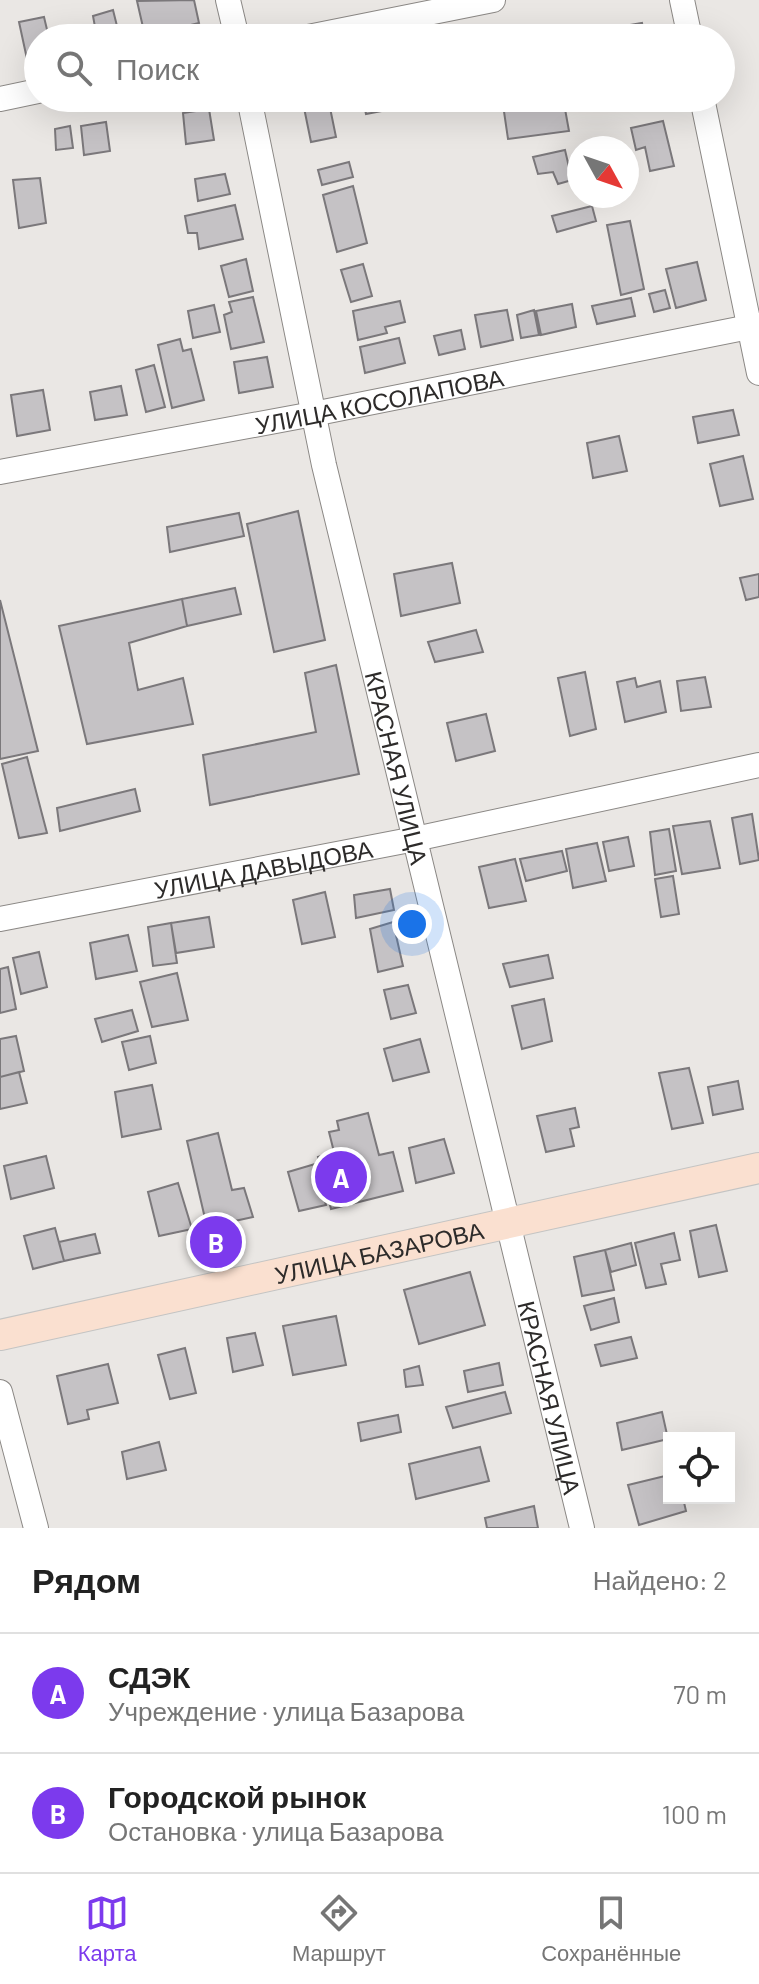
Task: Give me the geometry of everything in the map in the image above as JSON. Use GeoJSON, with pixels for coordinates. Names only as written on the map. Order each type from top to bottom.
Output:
{"type":"FeatureCollection","features":[{"type":"Feature","properties":{"kind":"main road","name":"УЛИЦА БАЗАРОВА"},"geometry":{"type":"LineString","coordinates":[[0,1335],[759,1168]]}},
{"type":"Feature","properties":{"kind":"street"},"geometry":{"type":"LineString","coordinates":[[228,0],[234,24]]}},
{"type":"Feature","properties":{"kind":"street"},"geometry":{"type":"LineString","coordinates":[[365,24],[454,4],[493,0]]}},
{"type":"Feature","properties":{"kind":"street"},"geometry":{"type":"LineString","coordinates":[[682,0],[687,24]]}},
{"type":"Feature","properties":{"kind":"street"},"geometry":{"type":"LineString","coordinates":[[0,99],[24,94]]}},
{"type":"Feature","properties":{"kind":"street","name":"КРАСНАЯ УЛИЦА"},"geometry":{"type":"LineString","coordinates":[[252,112],[313,414],[582,1528]]}},
{"type":"Feature","properties":{"kind":"street"},"geometry":{"type":"LineString","coordinates":[[705,112],[753,326],[759,373]]}},
{"type":"Feature","properties":{"kind":"street","name":"УЛИЦА КОСОЛАПОВА"},"geometry":{"type":"LineString","coordinates":[[0,472],[313,414],[753,326]]}},
{"type":"Feature","properties":{"kind":"street","name":"УЛИЦА ДАВЫДОВА"},"geometry":{"type":"LineString","coordinates":[[0,919],[415,839],[759,765]]}},
{"type":"Feature","properties":{"kind":"street"},"geometry":{"type":"LineString","coordinates":[[0,1392],[36,1528]]}},
{"type":"Feature","properties":{"kind":"building"},"geometry":{"type":"Polygon","coordinates":[[[194,0],[199,23],[142,24],[137,1],[194,0]]]}},
{"type":"Feature","properties":{"kind":"building"},"geometry":{"type":"Polygon","coordinates":[[[113,10],[116,24],[94,24],[93,16],[113,10]]]}},
{"type":"Feature","properties":{"kind":"building"},"geometry":{"type":"Polygon","coordinates":[[[44,17],[46,24],[24,24],[24,45],[19,22],[44,17]]]}},
{"type":"Feature","properties":{"kind":"building"},"geometry":{"type":"Polygon","coordinates":[[[209,112],[214,140],[186,144],[183,113],[209,112]]]}},
{"type":"Feature","properties":{"kind":"building"},"geometry":{"type":"Polygon","coordinates":[[[305,112],[331,112],[336,137],[311,142],[305,112]]]}},
{"type":"Feature","properties":{"kind":"building"},"geometry":{"type":"Polygon","coordinates":[[[504,112],[566,112],[569,131],[508,139],[504,112]]]}},
{"type":"Feature","properties":{"kind":"building"},"geometry":{"type":"Polygon","coordinates":[[[663,121],[674,166],[650,171],[645,147],[639,149],[639,136],[633,136],[631,128],[663,121]]]}},
{"type":"Feature","properties":{"kind":"building"},"geometry":{"type":"Polygon","coordinates":[[[106,122],[110,151],[84,155],[81,126],[106,122]]]}},
{"type":"Feature","properties":{"kind":"building"},"geometry":{"type":"Polygon","coordinates":[[[70,126],[73,148],[56,150],[55,129],[70,126]]]}},
{"type":"Feature","properties":{"kind":"building"},"geometry":{"type":"Polygon","coordinates":[[[565,150],[567,181],[558,184],[553,172],[538,174],[533,157],[565,150]]]}},
{"type":"Feature","properties":{"kind":"building"},"geometry":{"type":"Polygon","coordinates":[[[349,162],[353,177],[322,185],[318,170],[349,162]]]}},
{"type":"Feature","properties":{"kind":"building"},"geometry":{"type":"Polygon","coordinates":[[[225,174],[230,194],[198,201],[195,179],[225,174]]]}},
{"type":"Feature","properties":{"kind":"building"},"geometry":{"type":"Polygon","coordinates":[[[40,178],[46,223],[19,228],[13,180],[40,178]]]}},
{"type":"Feature","properties":{"kind":"building"},"geometry":{"type":"Polygon","coordinates":[[[353,186],[367,243],[337,252],[323,195],[353,186]]]}},
{"type":"Feature","properties":{"kind":"building"},"geometry":{"type":"Polygon","coordinates":[[[235,205],[243,239],[199,249],[197,233],[188,233],[185,216],[235,205]]]}},
{"type":"Feature","properties":{"kind":"building"},"geometry":{"type":"Polygon","coordinates":[[[593,208],[596,221],[557,232],[552,216],[593,208]]]}},
{"type":"Feature","properties":{"kind":"building"},"geometry":{"type":"Polygon","coordinates":[[[630,221],[644,289],[621,295],[607,225],[630,221]]]}},
{"type":"Feature","properties":{"kind":"building"},"geometry":{"type":"Polygon","coordinates":[[[246,259],[253,291],[229,297],[221,266],[246,259]]]}},
{"type":"Feature","properties":{"kind":"building"},"geometry":{"type":"Polygon","coordinates":[[[697,262],[706,300],[676,308],[666,269],[697,262]]]}},
{"type":"Feature","properties":{"kind":"building"},"geometry":{"type":"Polygon","coordinates":[[[363,264],[372,296],[351,302],[341,270],[363,264]]]}},
{"type":"Feature","properties":{"kind":"building"},"geometry":{"type":"Polygon","coordinates":[[[665,290],[670,308],[654,312],[649,294],[665,290]]]}},
{"type":"Feature","properties":{"kind":"building"},"geometry":{"type":"Polygon","coordinates":[[[253,297],[264,342],[231,349],[224,315],[232,312],[229,302],[253,297]]]}},
{"type":"Feature","properties":{"kind":"building"},"geometry":{"type":"Polygon","coordinates":[[[631,298],[635,316],[597,324],[592,306],[631,298]]]}},
{"type":"Feature","properties":{"kind":"building"},"geometry":{"type":"Polygon","coordinates":[[[400,301],[405,322],[385,327],[387,333],[358,340],[353,311],[400,301]]]}},
{"type":"Feature","properties":{"kind":"building"},"geometry":{"type":"Polygon","coordinates":[[[572,304],[576,327],[541,335],[536,311],[572,304]]]}},
{"type":"Feature","properties":{"kind":"building"},"geometry":{"type":"Polygon","coordinates":[[[214,305],[220,332],[193,338],[188,311],[214,305]]]}},
{"type":"Feature","properties":{"kind":"building"},"geometry":{"type":"Polygon","coordinates":[[[507,310],[513,340],[481,347],[475,315],[507,310]]]}},
{"type":"Feature","properties":{"kind":"building"},"geometry":{"type":"Polygon","coordinates":[[[534,310],[539,335],[521,338],[517,315],[534,310]]]}},
{"type":"Feature","properties":{"kind":"building"},"geometry":{"type":"Polygon","coordinates":[[[461,330],[465,349],[439,355],[434,336],[461,330]]]}},
{"type":"Feature","properties":{"kind":"building"},"geometry":{"type":"Polygon","coordinates":[[[399,338],[405,363],[365,373],[360,347],[399,338]]]}},
{"type":"Feature","properties":{"kind":"building"},"geometry":{"type":"Polygon","coordinates":[[[180,339],[183,351],[191,349],[204,400],[172,408],[158,345],[180,339]]]}},
{"type":"Feature","properties":{"kind":"building"},"geometry":{"type":"Polygon","coordinates":[[[267,357],[273,387],[239,393],[234,362],[267,357]]]}},
{"type":"Feature","properties":{"kind":"building"},"geometry":{"type":"Polygon","coordinates":[[[154,365],[165,407],[146,412],[136,370],[154,365]]]}},
{"type":"Feature","properties":{"kind":"building"},"geometry":{"type":"Polygon","coordinates":[[[121,386],[127,415],[95,420],[90,392],[121,386]]]}},
{"type":"Feature","properties":{"kind":"building"},"geometry":{"type":"Polygon","coordinates":[[[43,390],[50,430],[17,436],[11,395],[43,390]]]}},
{"type":"Feature","properties":{"kind":"building"},"geometry":{"type":"Polygon","coordinates":[[[733,410],[739,435],[698,443],[693,417],[733,410]]]}},
{"type":"Feature","properties":{"kind":"building"},"geometry":{"type":"Polygon","coordinates":[[[619,436],[627,471],[593,478],[587,443],[619,436]]]}},
{"type":"Feature","properties":{"kind":"building"},"geometry":{"type":"Polygon","coordinates":[[[743,456],[753,499],[720,506],[710,464],[743,456]]]}},
{"type":"Feature","properties":{"kind":"building"},"geometry":{"type":"Polygon","coordinates":[[[298,511],[325,640],[274,652],[247,524],[298,511]]]}},
{"type":"Feature","properties":{"kind":"building"},"geometry":{"type":"Polygon","coordinates":[[[239,513],[244,536],[170,552],[167,527],[239,513]]]}},
{"type":"Feature","properties":{"kind":"building"},"geometry":{"type":"Polygon","coordinates":[[[452,563],[460,603],[401,616],[394,574],[452,563]]]}},
{"type":"Feature","properties":{"kind":"building"},"geometry":{"type":"Polygon","coordinates":[[[759,574],[759,597],[746,600],[740,578],[759,574]]]}},
{"type":"Feature","properties":{"kind":"building"},"geometry":{"type":"Polygon","coordinates":[[[235,588],[241,614],[187,626],[182,599],[235,588]]]}},
{"type":"Feature","properties":{"kind":"building"},"geometry":{"type":"Polygon","coordinates":[[[182,599],[187,626],[129,643],[138,690],[183,678],[193,724],[87,744],[59,626],[182,599]]]}},
{"type":"Feature","properties":{"kind":"building"},"geometry":{"type":"Polygon","coordinates":[[[0,600],[38,751],[0,759],[0,600]]]}},
{"type":"Feature","properties":{"kind":"building"},"geometry":{"type":"Polygon","coordinates":[[[476,630],[483,652],[435,662],[428,642],[476,630]]]}},
{"type":"Feature","properties":{"kind":"building"},"geometry":{"type":"Polygon","coordinates":[[[336,665],[359,774],[210,805],[203,755],[316,732],[305,673],[336,665]]]}},
{"type":"Feature","properties":{"kind":"building"},"geometry":{"type":"Polygon","coordinates":[[[585,672],[596,729],[570,736],[558,678],[585,672]]]}},
{"type":"Feature","properties":{"kind":"building"},"geometry":{"type":"Polygon","coordinates":[[[705,677],[711,707],[681,711],[677,681],[705,677]]]}},
{"type":"Feature","properties":{"kind":"building"},"geometry":{"type":"Polygon","coordinates":[[[635,678],[637,687],[660,681],[666,712],[625,722],[617,682],[635,678]]]}},
{"type":"Feature","properties":{"kind":"building"},"geometry":{"type":"Polygon","coordinates":[[[486,714],[495,751],[456,761],[447,723],[486,714]]]}},
{"type":"Feature","properties":{"kind":"building"},"geometry":{"type":"Polygon","coordinates":[[[27,757],[47,833],[19,838],[2,764],[27,757]]]}},
{"type":"Feature","properties":{"kind":"building"},"geometry":{"type":"Polygon","coordinates":[[[135,789],[140,811],[60,831],[57,808],[135,789]]]}},
{"type":"Feature","properties":{"kind":"building"},"geometry":{"type":"Polygon","coordinates":[[[752,814],[759,860],[740,864],[732,818],[752,814]]]}},
{"type":"Feature","properties":{"kind":"building"},"geometry":{"type":"Polygon","coordinates":[[[710,821],[720,868],[682,874],[673,826],[710,821]]]}},
{"type":"Feature","properties":{"kind":"building"},"geometry":{"type":"Polygon","coordinates":[[[669,829],[676,871],[655,875],[650,832],[669,829]]]}},
{"type":"Feature","properties":{"kind":"building"},"geometry":{"type":"Polygon","coordinates":[[[628,837],[634,866],[609,871],[603,842],[628,837]]]}},
{"type":"Feature","properties":{"kind":"building"},"geometry":{"type":"Polygon","coordinates":[[[597,843],[606,881],[573,888],[566,849],[597,843]]]}},
{"type":"Feature","properties":{"kind":"building"},"geometry":{"type":"Polygon","coordinates":[[[562,851],[567,871],[526,881],[520,859],[562,851]]]}},
{"type":"Feature","properties":{"kind":"building"},"geometry":{"type":"Polygon","coordinates":[[[515,859],[526,901],[489,908],[479,867],[515,859]]]}},
{"type":"Feature","properties":{"kind":"building"},"geometry":{"type":"Polygon","coordinates":[[[673,876],[679,914],[661,917],[655,879],[673,876]]]}},
{"type":"Feature","properties":{"kind":"building"},"geometry":{"type":"Polygon","coordinates":[[[390,889],[394,910],[356,918],[354,895],[390,889]]]}},
{"type":"Feature","properties":{"kind":"building"},"geometry":{"type":"Polygon","coordinates":[[[325,892],[335,937],[302,944],[293,900],[325,892]]]}},
{"type":"Feature","properties":{"kind":"building"},"geometry":{"type":"Polygon","coordinates":[[[209,917],[214,947],[176,953],[171,923],[209,917]]]}},
{"type":"Feature","properties":{"kind":"building"},"geometry":{"type":"Polygon","coordinates":[[[393,922],[403,966],[378,972],[370,929],[393,922]]]}},
{"type":"Feature","properties":{"kind":"building"},"geometry":{"type":"Polygon","coordinates":[[[171,923],[177,963],[153,966],[148,927],[171,923]]]}},
{"type":"Feature","properties":{"kind":"building"},"geometry":{"type":"Polygon","coordinates":[[[128,935],[137,971],[96,979],[90,943],[128,935]]]}},
{"type":"Feature","properties":{"kind":"building"},"geometry":{"type":"Polygon","coordinates":[[[39,952],[47,987],[21,994],[13,958],[39,952]]]}},
{"type":"Feature","properties":{"kind":"building"},"geometry":{"type":"Polygon","coordinates":[[[548,955],[553,978],[510,987],[503,964],[548,955]]]}},
{"type":"Feature","properties":{"kind":"building"},"geometry":{"type":"Polygon","coordinates":[[[8,967],[16,1009],[0,1013],[0,969],[8,967]]]}},
{"type":"Feature","properties":{"kind":"building"},"geometry":{"type":"Polygon","coordinates":[[[177,973],[188,1020],[152,1027],[140,982],[177,973]]]}},
{"type":"Feature","properties":{"kind":"building"},"geometry":{"type":"Polygon","coordinates":[[[408,985],[416,1013],[391,1019],[384,990],[408,985]]]}},
{"type":"Feature","properties":{"kind":"building"},"geometry":{"type":"Polygon","coordinates":[[[544,999],[552,1041],[522,1049],[512,1006],[544,999]]]}},
{"type":"Feature","properties":{"kind":"building"},"geometry":{"type":"Polygon","coordinates":[[[132,1010],[138,1031],[102,1042],[95,1019],[132,1010]]]}},
{"type":"Feature","properties":{"kind":"building"},"geometry":{"type":"Polygon","coordinates":[[[16,1036],[24,1071],[0,1077],[0,1039],[16,1036]]]}},
{"type":"Feature","properties":{"kind":"building"},"geometry":{"type":"Polygon","coordinates":[[[150,1036],[156,1063],[129,1070],[122,1042],[150,1036]]]}},
{"type":"Feature","properties":{"kind":"building"},"geometry":{"type":"Polygon","coordinates":[[[420,1039],[429,1072],[393,1081],[384,1049],[420,1039]]]}},
{"type":"Feature","properties":{"kind":"building"},"geometry":{"type":"Polygon","coordinates":[[[689,1068],[703,1123],[672,1129],[659,1073],[689,1068]]]}},
{"type":"Feature","properties":{"kind":"building"},"geometry":{"type":"Polygon","coordinates":[[[19,1072],[27,1103],[0,1109],[0,1077],[19,1072]]]}},
{"type":"Feature","properties":{"kind":"building"},"geometry":{"type":"Polygon","coordinates":[[[738,1081],[743,1109],[713,1115],[708,1087],[738,1081]]]}},
{"type":"Feature","properties":{"kind":"building"},"geometry":{"type":"Polygon","coordinates":[[[152,1085],[161,1129],[122,1137],[115,1092],[152,1085]]]}},
{"type":"Feature","properties":{"kind":"building"},"geometry":{"type":"Polygon","coordinates":[[[575,1108],[579,1127],[570,1129],[574,1146],[546,1152],[537,1116],[575,1108]]]}},
{"type":"Feature","properties":{"kind":"building"},"geometry":{"type":"Polygon","coordinates":[[[368,1113],[379,1155],[393,1152],[403,1191],[331,1209],[318,1157],[334,1152],[329,1132],[339,1130],[337,1121],[368,1113]]]}},
{"type":"Feature","properties":{"kind":"building"},"geometry":{"type":"Polygon","coordinates":[[[218,1133],[232,1190],[244,1188],[253,1217],[207,1227],[187,1141],[218,1133]]]}},
{"type":"Feature","properties":{"kind":"building"},"geometry":{"type":"Polygon","coordinates":[[[444,1139],[454,1173],[416,1183],[409,1148],[444,1139]]]}},
{"type":"Feature","properties":{"kind":"building"},"geometry":{"type":"Polygon","coordinates":[[[46,1156],[54,1188],[11,1199],[4,1166],[46,1156]]]}},
{"type":"Feature","properties":{"kind":"building"},"geometry":{"type":"Polygon","coordinates":[[[315,1164],[326,1205],[299,1211],[288,1172],[315,1164]]]}},
{"type":"Feature","properties":{"kind":"building"},"geometry":{"type":"Polygon","coordinates":[[[178,1183],[192,1229],[159,1236],[148,1192],[178,1183]]]}},
{"type":"Feature","properties":{"kind":"building"},"geometry":{"type":"Polygon","coordinates":[[[716,1225],[727,1271],[699,1277],[690,1231],[716,1225]]]}},
{"type":"Feature","properties":{"kind":"building"},"geometry":{"type":"Polygon","coordinates":[[[55,1228],[64,1261],[33,1269],[24,1236],[55,1228]]]}},
{"type":"Feature","properties":{"kind":"building"},"geometry":{"type":"Polygon","coordinates":[[[674,1233],[680,1260],[661,1264],[666,1284],[646,1288],[635,1243],[674,1233]]]}},
{"type":"Feature","properties":{"kind":"building"},"geometry":{"type":"Polygon","coordinates":[[[95,1234],[100,1253],[64,1261],[59,1242],[95,1234]]]}},
{"type":"Feature","properties":{"kind":"building"},"geometry":{"type":"Polygon","coordinates":[[[631,1243],[636,1265],[611,1272],[605,1250],[631,1243]]]}},
{"type":"Feature","properties":{"kind":"building"},"geometry":{"type":"Polygon","coordinates":[[[605,1250],[614,1290],[582,1296],[574,1257],[605,1250]]]}},
{"type":"Feature","properties":{"kind":"building"},"geometry":{"type":"Polygon","coordinates":[[[470,1272],[485,1325],[419,1344],[404,1290],[470,1272]]]}},
{"type":"Feature","properties":{"kind":"building"},"geometry":{"type":"Polygon","coordinates":[[[614,1298],[619,1322],[591,1330],[584,1306],[614,1298]]]}},
{"type":"Feature","properties":{"kind":"building"},"geometry":{"type":"Polygon","coordinates":[[[336,1316],[346,1365],[293,1375],[283,1326],[336,1316]]]}},
{"type":"Feature","properties":{"kind":"building"},"geometry":{"type":"Polygon","coordinates":[[[255,1333],[263,1365],[233,1372],[227,1338],[255,1333]]]}},
{"type":"Feature","properties":{"kind":"building"},"geometry":{"type":"Polygon","coordinates":[[[631,1337],[637,1358],[601,1366],[595,1345],[631,1337]]]}},
{"type":"Feature","properties":{"kind":"building"},"geometry":{"type":"Polygon","coordinates":[[[185,1348],[196,1393],[170,1399],[158,1355],[185,1348]]]}},
{"type":"Feature","properties":{"kind":"building"},"geometry":{"type":"Polygon","coordinates":[[[499,1363],[503,1385],[468,1392],[464,1371],[499,1363]]]}},
{"type":"Feature","properties":{"kind":"building"},"geometry":{"type":"Polygon","coordinates":[[[108,1364],[118,1403],[87,1410],[89,1419],[68,1424],[57,1376],[108,1364]]]}},
{"type":"Feature","properties":{"kind":"building"},"geometry":{"type":"Polygon","coordinates":[[[419,1366],[423,1385],[406,1387],[404,1370],[419,1366]]]}},
{"type":"Feature","properties":{"kind":"building"},"geometry":{"type":"Polygon","coordinates":[[[505,1392],[511,1413],[453,1428],[446,1407],[505,1392]]]}},
{"type":"Feature","properties":{"kind":"building"},"geometry":{"type":"Polygon","coordinates":[[[662,1412],[666,1432],[663,1432],[663,1440],[622,1450],[617,1423],[662,1412]]]}},
{"type":"Feature","properties":{"kind":"building"},"geometry":{"type":"Polygon","coordinates":[[[398,1415],[401,1432],[361,1441],[358,1423],[398,1415]]]}},
{"type":"Feature","properties":{"kind":"building"},"geometry":{"type":"Polygon","coordinates":[[[159,1442],[166,1470],[127,1479],[122,1452],[159,1442]]]}},
{"type":"Feature","properties":{"kind":"building"},"geometry":{"type":"Polygon","coordinates":[[[480,1447],[489,1481],[416,1499],[409,1464],[480,1447]]]}},
{"type":"Feature","properties":{"kind":"building"},"geometry":{"type":"Polygon","coordinates":[[[663,1476],[663,1504],[684,1504],[686,1511],[639,1525],[628,1485],[663,1476]]]}},
{"type":"Feature","properties":{"kind":"building"},"geometry":{"type":"Polygon","coordinates":[[[534,1506],[538,1528],[487,1528],[485,1518],[534,1506]]]}},
{"type":"Feature","properties":{"kind":"place","name":"СДЭК"},"geometry":{"type":"Point","coordinates":[341,1177]}},
{"type":"Feature","properties":{"kind":"place","name":"Городской рынок"},"geometry":{"type":"Point","coordinates":[216,1242]}}]}
